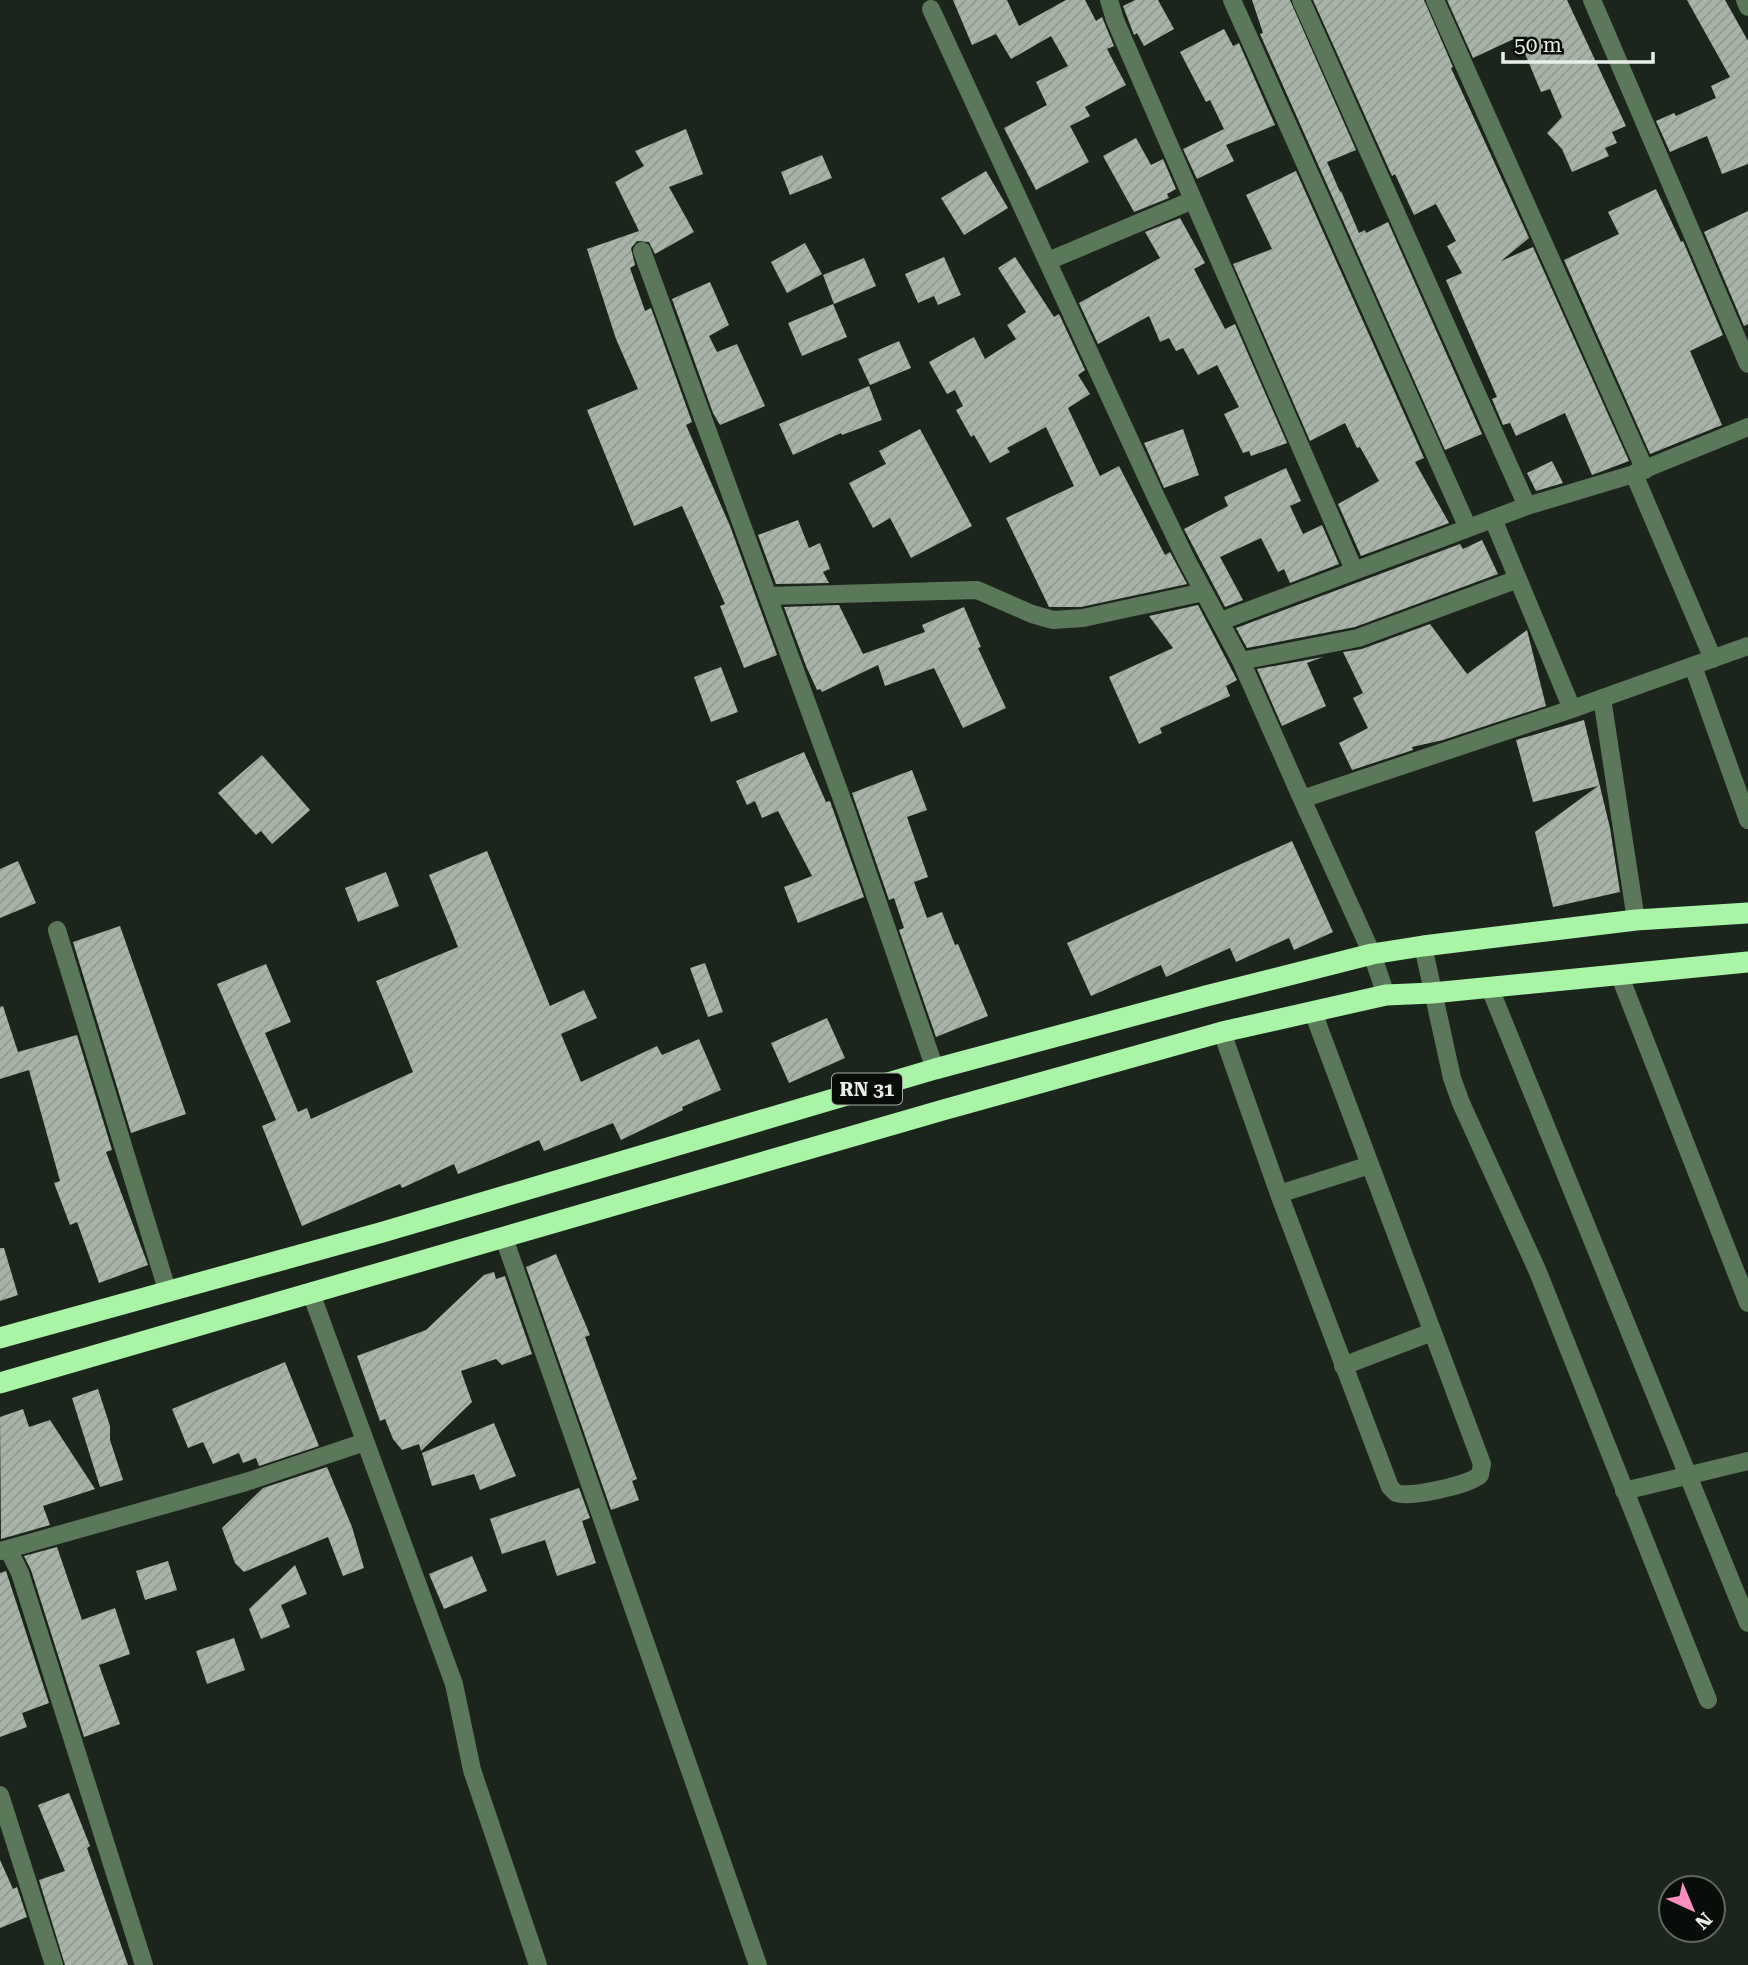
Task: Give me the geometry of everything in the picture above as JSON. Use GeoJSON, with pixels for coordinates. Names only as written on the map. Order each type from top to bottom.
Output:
{"type":"FeatureCollection","features":[{"type":"Feature","properties":{"kind":"highway","name":"RN 31"},"geometry":{"type":"LineString","coordinates":[[0,1338],[168,1293],[935,1069],[1372,954],[1636,920],[1748,914]]}},
{"type":"Feature","properties":{"kind":"highway","name":"RN 31"},"geometry":{"type":"LineString","coordinates":[[0,1383],[1222,1032],[1385,995],[1433,993],[1748,962]]}},
{"type":"Feature","properties":{"kind":"street"},"geometry":{"type":"LineString","coordinates":[[1109,0],[1115,20],[1354,570]]}},
{"type":"Feature","properties":{"kind":"street"},"geometry":{"type":"LineString","coordinates":[[1232,0],[1468,528]]}},
{"type":"Feature","properties":{"kind":"street"},"geometry":{"type":"LineString","coordinates":[[1301,0],[1527,506]]}},
{"type":"Feature","properties":{"kind":"street"},"geometry":{"type":"LineString","coordinates":[[1434,0],[1640,472],[1713,659]]}},
{"type":"Feature","properties":{"kind":"street"},"geometry":{"type":"LineString","coordinates":[[1592,0],[1748,364]]}},
{"type":"Feature","properties":{"kind":"street"},"geometry":{"type":"LineString","coordinates":[[1745,0],[1748,8]]}},
{"type":"Feature","properties":{"kind":"street"},"geometry":{"type":"LineString","coordinates":[[931,9],[1156,497],[1241,661],[1372,954],[1385,995]]}},
{"type":"Feature","properties":{"kind":"street"},"geometry":{"type":"LineString","coordinates":[[1048,261],[1193,200]]}},
{"type":"Feature","properties":{"kind":"street"},"geometry":{"type":"LineString","coordinates":[[642,251],[847,813],[935,1069]]}},
{"type":"Feature","properties":{"kind":"street"},"geometry":{"type":"LineString","coordinates":[[1221,621],[1527,506],[1640,472],[1748,427]]}},
{"type":"Feature","properties":{"kind":"street"},"geometry":{"type":"LineString","coordinates":[[1493,519],[1572,709]]}},
{"type":"Feature","properties":{"kind":"street"},"geometry":{"type":"LineString","coordinates":[[1241,661],[1358,638],[1518,579]]}},
{"type":"Feature","properties":{"kind":"street"},"geometry":{"type":"LineString","coordinates":[[768,596],[977,590],[1031,614],[1053,620],[1083,618],[1205,592]]}},
{"type":"Feature","properties":{"kind":"street"},"geometry":{"type":"LineString","coordinates":[[1302,799],[1572,709],[1748,646]]}},
{"type":"Feature","properties":{"kind":"street"},"geometry":{"type":"LineString","coordinates":[[1693,666],[1748,820]]}},
{"type":"Feature","properties":{"kind":"street"},"geometry":{"type":"LineString","coordinates":[[1602,698],[1636,920]]}},
{"type":"Feature","properties":{"kind":"street"},"geometry":{"type":"LineString","coordinates":[[57,930],[168,1293]]}},
{"type":"Feature","properties":{"kind":"street"},"geometry":{"type":"LineString","coordinates":[[1423,946],[1452,1077],[1461,1102],[1538,1272],[1708,1700]]}},
{"type":"Feature","properties":{"kind":"street"},"geometry":{"type":"LineString","coordinates":[[1619,974],[1748,1303]]}},
{"type":"Feature","properties":{"kind":"street"},"geometry":{"type":"LineString","coordinates":[[1489,986],[1748,1623]]}},
{"type":"Feature","properties":{"kind":"street"},"geometry":{"type":"LineString","coordinates":[[1222,1032],[1385,1478],[1396,1493],[1411,1495],[1475,1479],[1482,1470],[1482,1464],[1313,1012]]}},
{"type":"Feature","properties":{"kind":"street"},"geometry":{"type":"LineString","coordinates":[[1279,1194],[1370,1164]]}},
{"type":"Feature","properties":{"kind":"street"},"geometry":{"type":"LineString","coordinates":[[504,1237],[758,1965]]}},
{"type":"Feature","properties":{"kind":"street"},"geometry":{"type":"LineString","coordinates":[[311,1293],[454,1684],[472,1770],[538,1965]]}},
{"type":"Feature","properties":{"kind":"street"},"geometry":{"type":"LineString","coordinates":[[1343,1366],[1432,1332]]}},
{"type":"Feature","properties":{"kind":"street"},"geometry":{"type":"LineString","coordinates":[[144,1965],[20,1573],[4,1550],[246,1482],[365,1442]]}},
{"type":"Feature","properties":{"kind":"street"},"geometry":{"type":"LineString","coordinates":[[1624,1491],[1748,1461]]}},
{"type":"Feature","properties":{"kind":"street"},"geometry":{"type":"LineString","coordinates":[[0,1795],[54,1965]]}},
{"type":"Feature","properties":{"kind":"building"},"geometry":{"type":"Polygon","coordinates":[[[953,0],[1007,0],[1019,26],[1066,0],[1085,0],[1096,21],[1102,17],[1114,46],[1107,49],[1126,85],[1085,107],[1090,116],[1070,126],[1089,162],[1036,190],[1004,128],[1047,105],[1036,82],[1068,66],[1051,36],[1011,59],[996,34],[972,45],[953,0]]]}},
{"type":"Feature","properties":{"kind":"building"},"geometry":{"type":"Polygon","coordinates":[[[1135,0],[1158,0],[1174,29],[1144,46],[1137,33],[1134,35],[1123,6],[1135,0]]]}},
{"type":"Feature","properties":{"kind":"building"},"geometry":{"type":"Polygon","coordinates":[[[1252,0],[1290,0],[1356,150],[1327,162],[1340,192],[1359,233],[1365,230],[1366,233],[1388,222],[1482,434],[1445,450],[1260,34],[1263,33],[1252,0]]]}},
{"type":"Feature","properties":{"kind":"building"},"geometry":{"type":"Polygon","coordinates":[[[1313,0],[1424,0],[1453,67],[1451,68],[1529,238],[1501,261],[1533,247],[1629,461],[1592,475],[1565,413],[1516,436],[1510,423],[1503,425],[1492,399],[1497,397],[1446,280],[1462,273],[1447,246],[1456,241],[1436,204],[1414,215],[1395,174],[1392,176],[1313,0]]]}},
{"type":"Feature","properties":{"kind":"building"},"geometry":{"type":"Polygon","coordinates":[[[1447,0],[1567,0],[1626,126],[1612,132],[1617,143],[1605,148],[1609,156],[1572,172],[1562,149],[1547,133],[1562,117],[1550,89],[1541,92],[1518,37],[1473,58],[1447,0]]]}},
{"type":"Feature","properties":{"kind":"building"},"geometry":{"type":"Polygon","coordinates":[[[1687,0],[1725,0],[1748,41],[1748,164],[1722,174],[1707,136],[1670,152],[1656,121],[1674,113],[1676,116],[1716,98],[1711,86],[1730,77],[1687,0]]]}},
{"type":"Feature","properties":{"kind":"building"},"geometry":{"type":"Polygon","coordinates":[[[1224,29],[1233,46],[1239,43],[1275,125],[1226,145],[1234,161],[1197,179],[1183,149],[1224,129],[1210,100],[1206,102],[1180,52],[1224,29]]]}},
{"type":"Feature","properties":{"kind":"building"},"geometry":{"type":"Polygon","coordinates":[[[686,129],[703,174],[669,187],[694,232],[655,254],[649,242],[637,241],[631,248],[635,265],[630,268],[645,311],[651,308],[692,422],[686,425],[730,526],[777,655],[744,668],[720,606],[725,604],[682,506],[634,526],[587,410],[638,389],[616,339],[587,249],[639,231],[615,182],[644,166],[635,151],[686,129]]]}},
{"type":"Feature","properties":{"kind":"building"},"geometry":{"type":"Polygon","coordinates":[[[1136,138],[1151,165],[1163,159],[1176,189],[1167,194],[1169,198],[1134,212],[1103,156],[1136,138]]]}},
{"type":"Feature","properties":{"kind":"building"},"geometry":{"type":"Polygon","coordinates":[[[822,155],[832,178],[790,195],[781,172],[822,155]]]}},
{"type":"Feature","properties":{"kind":"building"},"geometry":{"type":"Polygon","coordinates":[[[986,171],[1008,208],[964,235],[941,198],[986,171]]]}},
{"type":"Feature","properties":{"kind":"building"},"geometry":{"type":"Polygon","coordinates":[[[1296,171],[1424,458],[1415,462],[1449,523],[1361,556],[1338,504],[1379,481],[1360,447],[1357,448],[1345,423],[1310,441],[1233,264],[1272,249],[1246,195],[1296,171]]]}},
{"type":"Feature","properties":{"kind":"building"},"geometry":{"type":"Polygon","coordinates":[[[1656,189],[1681,242],[1683,241],[1723,335],[1690,351],[1722,425],[1650,454],[1564,260],[1619,234],[1608,212],[1656,189]]]}},
{"type":"Feature","properties":{"kind":"building"},"geometry":{"type":"Polygon","coordinates":[[[1748,211],[1748,324],[1744,326],[1704,232],[1748,211]]]}},
{"type":"Feature","properties":{"kind":"building"},"geometry":{"type":"Polygon","coordinates":[[[1180,218],[1205,263],[1194,269],[1225,329],[1235,324],[1287,443],[1251,456],[1249,451],[1243,453],[1224,414],[1239,407],[1217,365],[1198,375],[1183,348],[1176,351],[1169,338],[1160,342],[1149,316],[1098,344],[1079,303],[1160,258],[1145,232],[1180,218]]]}},
{"type":"Feature","properties":{"kind":"building"},"geometry":{"type":"Polygon","coordinates":[[[805,243],[822,274],[787,293],[771,262],[805,243]]]}},
{"type":"Feature","properties":{"kind":"building"},"geometry":{"type":"Polygon","coordinates":[[[944,257],[961,295],[938,305],[934,296],[918,303],[905,274],[944,257]]]}},
{"type":"Feature","properties":{"kind":"building"},"geometry":{"type":"Polygon","coordinates":[[[1015,257],[1054,317],[1059,314],[1085,370],[1078,375],[1090,394],[1068,408],[1100,476],[1119,466],[1165,555],[1170,552],[1187,584],[1081,607],[1049,607],[1006,518],[1074,486],[1046,427],[1007,448],[1010,452],[990,463],[956,410],[963,406],[955,390],[947,394],[929,362],[974,337],[985,359],[1016,339],[1007,325],[1026,312],[998,268],[1015,257]]]}},
{"type":"Feature","properties":{"kind":"building"},"geometry":{"type":"Polygon","coordinates":[[[864,258],[876,286],[834,304],[823,275],[864,258]]]}},
{"type":"Feature","properties":{"kind":"building"},"geometry":{"type":"Polygon","coordinates":[[[710,282],[729,325],[709,336],[717,352],[737,344],[765,406],[720,425],[713,413],[672,299],[710,282]]]}},
{"type":"Feature","properties":{"kind":"building"},"geometry":{"type":"Polygon","coordinates":[[[833,304],[847,337],[802,356],[788,323],[833,304]]]}},
{"type":"Feature","properties":{"kind":"building"},"geometry":{"type":"Polygon","coordinates":[[[899,341],[911,368],[870,385],[858,359],[899,341]]]}},
{"type":"Feature","properties":{"kind":"building"},"geometry":{"type":"Polygon","coordinates":[[[869,386],[882,420],[842,435],[841,433],[793,455],[779,424],[869,386]]]}},
{"type":"Feature","properties":{"kind":"building"},"geometry":{"type":"Polygon","coordinates":[[[920,429],[972,526],[911,558],[890,518],[873,528],[849,483],[886,464],[879,451],[920,429]]]}},
{"type":"Feature","properties":{"kind":"building"},"geometry":{"type":"Polygon","coordinates":[[[1183,429],[1199,475],[1164,488],[1144,443],[1183,429]]]}},
{"type":"Feature","properties":{"kind":"building"},"geometry":{"type":"Polygon","coordinates":[[[1552,461],[1563,483],[1536,491],[1527,473],[1552,461]]]}},
{"type":"Feature","properties":{"kind":"building"},"geometry":{"type":"Polygon","coordinates":[[[1286,468],[1301,501],[1290,506],[1303,534],[1322,525],[1339,564],[1290,583],[1284,569],[1278,572],[1261,538],[1220,557],[1243,600],[1225,607],[1184,529],[1228,506],[1224,497],[1286,468]]]}},
{"type":"Feature","properties":{"kind":"building"},"geometry":{"type":"Polygon","coordinates":[[[798,520],[809,548],[820,543],[830,569],[823,572],[829,583],[776,584],[758,535],[798,520]]]}},
{"type":"Feature","properties":{"kind":"building"},"geometry":{"type":"Polygon","coordinates":[[[1482,540],[1498,574],[1355,627],[1247,648],[1236,628],[1460,544],[1463,549],[1482,540]]]}},
{"type":"Feature","properties":{"kind":"building"},"geometry":{"type":"Polygon","coordinates":[[[839,605],[863,654],[925,632],[922,625],[964,607],[981,647],[978,648],[1006,708],[963,728],[934,668],[885,686],[878,665],[822,692],[817,690],[784,607],[839,605]]]}},
{"type":"Feature","properties":{"kind":"building"},"geometry":{"type":"Polygon","coordinates":[[[1198,605],[1237,680],[1226,686],[1230,696],[1160,728],[1162,733],[1139,744],[1109,677],[1173,648],[1149,616],[1198,605]]]}},
{"type":"Feature","properties":{"kind":"building"},"geometry":{"type":"Polygon","coordinates":[[[1430,624],[1467,674],[1527,630],[1546,706],[1443,740],[1412,747],[1413,750],[1352,770],[1339,743],[1368,728],[1353,698],[1363,693],[1343,652],[1362,649],[1430,624]]]}},
{"type":"Feature","properties":{"kind":"building"},"geometry":{"type":"Polygon","coordinates":[[[1323,657],[1307,663],[1326,706],[1282,726],[1257,669],[1323,657]]]}},
{"type":"Feature","properties":{"kind":"building"},"geometry":{"type":"Polygon","coordinates":[[[721,667],[738,712],[711,722],[694,677],[721,667]]]}},
{"type":"Feature","properties":{"kind":"building"},"geometry":{"type":"Polygon","coordinates":[[[1584,720],[1610,828],[1620,892],[1553,907],[1535,832],[1598,786],[1533,802],[1516,740],[1584,720]]]}},
{"type":"Feature","properties":{"kind":"building"},"geometry":{"type":"Polygon","coordinates":[[[804,752],[826,802],[830,801],[864,897],[798,923],[784,887],[812,876],[778,811],[762,818],[755,801],[747,805],[736,781],[804,752]]]}},
{"type":"Feature","properties":{"kind":"building"},"geometry":{"type":"Polygon","coordinates":[[[262,755],[310,810],[272,844],[261,831],[256,835],[218,793],[262,755]]]}},
{"type":"Feature","properties":{"kind":"building"},"geometry":{"type":"Polygon","coordinates":[[[912,770],[927,810],[907,817],[928,877],[914,882],[927,918],[942,912],[988,1016],[936,1037],[899,930],[904,928],[894,898],[889,900],[852,793],[912,770]]]}},
{"type":"Feature","properties":{"kind":"building"},"geometry":{"type":"Polygon","coordinates":[[[1292,841],[1333,932],[1294,950],[1289,938],[1236,962],[1230,948],[1166,977],[1161,965],[1091,996],[1067,943],[1292,841]]]}},
{"type":"Feature","properties":{"kind":"building"},"geometry":{"type":"Polygon","coordinates":[[[487,851],[550,1006],[584,990],[597,1018],[561,1034],[581,1082],[657,1046],[662,1055],[699,1039],[721,1090],[682,1107],[683,1110],[621,1140],[613,1123],[544,1151],[539,1140],[458,1174],[454,1164],[402,1188],[400,1184],[302,1226],[262,1126],[276,1120],[217,984],[266,964],[291,1022],[265,1033],[298,1112],[307,1108],[311,1119],[413,1072],[376,981],[458,947],[429,875],[487,851]]]}},
{"type":"Feature","properties":{"kind":"building"},"geometry":{"type":"Polygon","coordinates":[[[18,861],[36,903],[0,918],[0,869],[18,861]]]}},
{"type":"Feature","properties":{"kind":"building"},"geometry":{"type":"Polygon","coordinates":[[[386,872],[399,906],[358,922],[345,888],[386,872]]]}},
{"type":"Feature","properties":{"kind":"building"},"geometry":{"type":"Polygon","coordinates":[[[120,926],[186,1114],[131,1133],[73,942],[120,926]]]}},
{"type":"Feature","properties":{"kind":"building"},"geometry":{"type":"Polygon","coordinates":[[[705,963],[723,1012],[708,1017],[690,968],[705,963]]]}},
{"type":"Feature","properties":{"kind":"building"},"geometry":{"type":"Polygon","coordinates":[[[3,1006],[18,1052],[77,1035],[112,1150],[106,1152],[148,1265],[99,1283],[77,1222],[70,1225],[54,1183],[60,1181],[29,1070],[0,1079],[0,1007],[3,1006]]]}},
{"type":"Feature","properties":{"kind":"building"},"geometry":{"type":"Polygon","coordinates":[[[827,1018],[845,1058],[789,1083],[771,1043],[827,1018]]]}},
{"type":"Feature","properties":{"kind":"building"},"geometry":{"type":"Polygon","coordinates":[[[0,1248],[4,1248],[18,1295],[0,1301],[0,1248]]]}},
{"type":"Feature","properties":{"kind":"building"},"geometry":{"type":"Polygon","coordinates":[[[556,1254],[590,1335],[585,1337],[637,1479],[632,1481],[639,1500],[611,1510],[526,1267],[556,1254]]]}},
{"type":"Feature","properties":{"kind":"building"},"geometry":{"type":"Polygon","coordinates":[[[494,1272],[496,1279],[505,1276],[532,1354],[502,1365],[496,1359],[461,1371],[472,1402],[421,1451],[419,1444],[402,1450],[393,1439],[385,1419],[380,1421],[357,1356],[426,1330],[484,1275],[494,1272]]]}},
{"type":"Feature","properties":{"kind":"building"},"geometry":{"type":"Polygon","coordinates":[[[285,1362],[319,1446],[259,1466],[256,1458],[243,1463],[239,1453],[213,1464],[203,1442],[188,1448],[172,1409],[285,1362]]]}},
{"type":"Feature","properties":{"kind":"building"},"geometry":{"type":"Polygon","coordinates":[[[98,1389],[123,1480],[100,1487],[72,1398],[98,1389]]]}},
{"type":"Feature","properties":{"kind":"building"},"geometry":{"type":"Polygon","coordinates":[[[23,1409],[29,1427],[50,1420],[95,1489],[43,1506],[50,1525],[1,1539],[0,1417],[23,1409]]]}},
{"type":"Feature","properties":{"kind":"building"},"geometry":{"type":"Polygon","coordinates":[[[494,1423],[516,1476],[480,1490],[474,1474],[432,1486],[422,1453],[494,1423]]]}},
{"type":"Feature","properties":{"kind":"building"},"geometry":{"type":"Polygon","coordinates":[[[327,1467],[352,1527],[364,1568],[343,1576],[328,1537],[244,1572],[235,1563],[222,1528],[263,1488],[327,1467]]]}},
{"type":"Feature","properties":{"kind":"building"},"geometry":{"type":"Polygon","coordinates":[[[579,1488],[590,1518],[582,1521],[596,1563],[557,1576],[545,1540],[502,1554],[490,1519],[579,1488]]]}},
{"type":"Feature","properties":{"kind":"building"},"geometry":{"type":"Polygon","coordinates":[[[57,1547],[82,1620],[115,1608],[130,1654],[99,1665],[120,1724],[84,1737],[31,1570],[24,1556],[57,1547]]]}},
{"type":"Feature","properties":{"kind":"building"},"geometry":{"type":"Polygon","coordinates":[[[472,1556],[487,1591],[444,1609],[429,1574],[472,1556]]]}},
{"type":"Feature","properties":{"kind":"building"},"geometry":{"type":"Polygon","coordinates":[[[168,1561],[177,1590],[145,1600],[136,1571],[168,1561]]]}},
{"type":"Feature","properties":{"kind":"building"},"geometry":{"type":"Polygon","coordinates":[[[295,1565],[307,1594],[281,1605],[290,1627],[261,1639],[249,1609],[295,1565]]]}},
{"type":"Feature","properties":{"kind":"building"},"geometry":{"type":"Polygon","coordinates":[[[6,1571],[49,1703],[22,1713],[27,1727],[0,1737],[0,1573],[6,1571]]]}},
{"type":"Feature","properties":{"kind":"building"},"geometry":{"type":"Polygon","coordinates":[[[234,1638],[245,1670],[207,1684],[196,1651],[234,1638]]]}},
{"type":"Feature","properties":{"kind":"building"},"geometry":{"type":"Polygon","coordinates":[[[69,1793],[90,1846],[87,1848],[128,1965],[65,1965],[39,1880],[65,1871],[38,1805],[69,1793]]]}},
{"type":"Feature","properties":{"kind":"building"},"geometry":{"type":"Polygon","coordinates":[[[0,1860],[13,1889],[17,1887],[27,1917],[0,1928],[0,1860]]]}}]}
